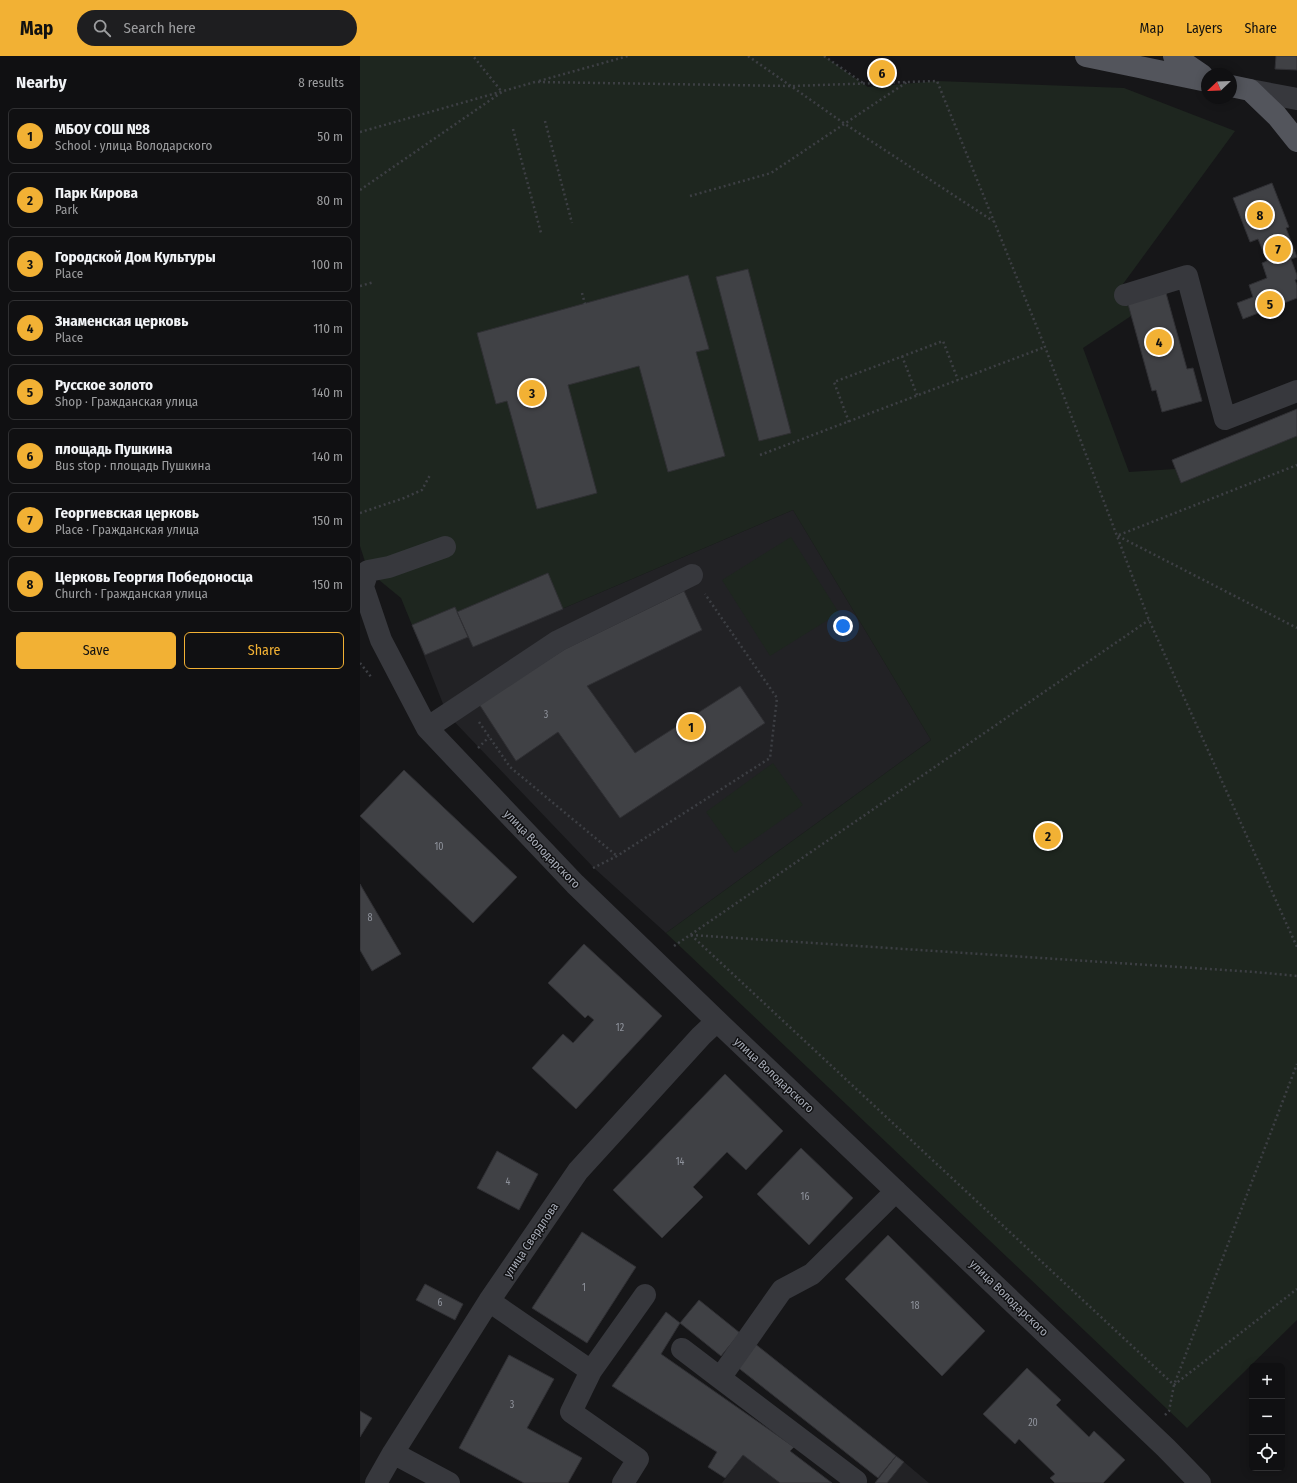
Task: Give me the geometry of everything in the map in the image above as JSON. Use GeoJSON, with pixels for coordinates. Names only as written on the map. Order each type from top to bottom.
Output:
{"type":"FeatureCollection","features":[{"type":"Feature","properties":{"kind":"main road"},"geometry":{"type":"LineString","coordinates":[[1086,56],[1201,80]]}},
{"type":"Feature","properties":{"kind":"main road"},"geometry":{"type":"LineString","coordinates":[[1174,56],[1201,74]]}},
{"type":"Feature","properties":{"kind":"main road"},"geometry":{"type":"LineString","coordinates":[[1240,88],[1277,116],[1297,141]]}},
{"type":"Feature","properties":{"kind":"street"},"geometry":{"type":"LineString","coordinates":[[1240,88],[1297,99]]}},
{"type":"Feature","properties":{"kind":"street"},"geometry":{"type":"LineString","coordinates":[[1125,295],[1187,276],[1225,419],[1297,391]]}},
{"type":"Feature","properties":{"kind":"street"},"geometry":{"type":"LineString","coordinates":[[361,582],[368,571],[389,567],[445,547]]}},
{"type":"Feature","properties":{"kind":"street"},"geometry":{"type":"LineString","coordinates":[[426,728],[558,641],[692,575]]}},
{"type":"Feature","properties":{"kind":"street","name":"улица Володарского"},"geometry":{"type":"LineString","coordinates":[[361,582],[381,640],[426,728],[576,884],[717,1021],[1166,1448],[1200,1483]]}},
{"type":"Feature","properties":{"kind":"street","name":"улица Володарского"},"geometry":{"type":"LineString","coordinates":[[360,624],[381,640]]}},
{"type":"Feature","properties":{"kind":"street","name":"улица Свердлова"},"geometry":{"type":"LineString","coordinates":[[376,1483],[393,1453],[489,1301],[578,1171],[700,1036],[717,1021]]}},
{"type":"Feature","properties":{"kind":"street"},"geometry":{"type":"LineString","coordinates":[[720,1378],[782,1290],[812,1274],[896,1191]]}},
{"type":"Feature","properties":{"kind":"street"},"geometry":{"type":"LineString","coordinates":[[623,1483],[638,1459],[571,1412],[591,1371],[646,1294]]}},
{"type":"Feature","properties":{"kind":"street"},"geometry":{"type":"LineString","coordinates":[[489,1301],[591,1371]]}},
{"type":"Feature","properties":{"kind":"street"},"geometry":{"type":"LineString","coordinates":[[682,1349],[856,1481]]}},
{"type":"Feature","properties":{"kind":"street"},"geometry":{"type":"LineString","coordinates":[[393,1453],[449,1483]]}},
{"type":"Feature","properties":{"kind":"path"},"geometry":{"type":"LineString","coordinates":[[473,56],[502,92]]}},
{"type":"Feature","properties":{"kind":"path"},"geometry":{"type":"LineString","coordinates":[[360,132],[628,56]]}},
{"type":"Feature","properties":{"kind":"path"},"geometry":{"type":"LineString","coordinates":[[748,56],[845,124],[994,222]]}},
{"type":"Feature","properties":{"kind":"path"},"geometry":{"type":"LineString","coordinates":[[824,56],[864,84]]}},
{"type":"Feature","properties":{"kind":"path"},"geometry":{"type":"LineString","coordinates":[[535,82],[792,86],[937,81],[1045,347],[1150,620],[1297,947]]}},
{"type":"Feature","properties":{"kind":"path"},"geometry":{"type":"LineString","coordinates":[[690,196],[771,173],[907,82]]}},
{"type":"Feature","properties":{"kind":"path"},"geometry":{"type":"LineString","coordinates":[[360,190],[502,92]]}},
{"type":"Feature","properties":{"kind":"path"},"geometry":{"type":"LineString","coordinates":[[545,121],[572,223]]}},
{"type":"Feature","properties":{"kind":"path"},"geometry":{"type":"LineString","coordinates":[[513,130],[541,233]]}},
{"type":"Feature","properties":{"kind":"path"},"geometry":{"type":"LineString","coordinates":[[360,286],[374,282]]}},
{"type":"Feature","properties":{"kind":"path"},"geometry":{"type":"LineString","coordinates":[[582,293],[585,304]]}},
{"type":"Feature","properties":{"kind":"path"},"geometry":{"type":"LineString","coordinates":[[849,422],[834,382],[943,341],[958,380]]}},
{"type":"Feature","properties":{"kind":"path"},"geometry":{"type":"LineString","coordinates":[[760,455],[1045,347]]}},
{"type":"Feature","properties":{"kind":"path"},"geometry":{"type":"LineString","coordinates":[[902,356],[917,395]]}},
{"type":"Feature","properties":{"kind":"path"},"geometry":{"type":"LineString","coordinates":[[1118,536],[1297,465]]}},
{"type":"Feature","properties":{"kind":"path"},"geometry":{"type":"LineString","coordinates":[[360,513],[404,498],[422,490],[430,475]]}},
{"type":"Feature","properties":{"kind":"path"},"geometry":{"type":"LineString","coordinates":[[1118,536],[1297,628]]}},
{"type":"Feature","properties":{"kind":"path"},"geometry":{"type":"LineString","coordinates":[[465,703],[510,767],[616,856],[770,758],[777,698],[692,575]]}},
{"type":"Feature","properties":{"kind":"path"},"geometry":{"type":"LineString","coordinates":[[678,944],[1150,620]]}},
{"type":"Feature","properties":{"kind":"path"},"geometry":{"type":"LineString","coordinates":[[476,750],[489,737]]}},
{"type":"Feature","properties":{"kind":"path"},"geometry":{"type":"LineString","coordinates":[[691,935],[1297,976]]}},
{"type":"Feature","properties":{"kind":"path"},"geometry":{"type":"LineString","coordinates":[[691,935],[1174,1385]]}},
{"type":"Feature","properties":{"kind":"path"},"geometry":{"type":"LineString","coordinates":[[1161,1420],[1169,1412],[1174,1385],[1297,1064]]}},
{"type":"Feature","properties":{"kind":"path"},"geometry":{"type":"LineString","coordinates":[[1174,1385],[1297,1289]]}},
{"type":"Feature","properties":{"kind":"shaded area"},"geometry":{"type":"Polygon","coordinates":[[[360,56],[824,56],[868,87],[937,81],[1124,88],[1235,131],[1123,284],[1131,316],[1083,348],[1129,472],[1175,469],[1181,483],[1297,436],[1297,1320],[1253,1363],[1249,1363],[1249,1367],[1187,1428],[666,933],[931,740],[793,510],[473,647],[455,607],[412,625],[401,598],[368,571],[360,546],[360,56]]]}},
{"type":"Feature","properties":{"kind":"shaded area"},"geometry":{"type":"Polygon","coordinates":[[[793,510],[931,740],[666,933],[594,868],[447,714],[412,625],[455,607],[473,647],[793,510]]]}},
{"type":"Feature","properties":{"kind":"shaded area"},"geometry":{"type":"Polygon","coordinates":[[[791,537],[839,613],[770,656],[722,580],[791,537]]]}},
{"type":"Feature","properties":{"kind":"shaded area"},"geometry":{"type":"Polygon","coordinates":[[[773,763],[803,805],[735,853],[706,812],[773,763]]]}},
{"type":"Feature","properties":{"kind":"shaded area"},"geometry":{"type":"Polygon","coordinates":[[[743,1455],[780,1483],[722,1483],[743,1455]]]}},
{"type":"Feature","properties":{"kind":"shaded area"},"geometry":{"type":"Polygon","coordinates":[[[904,1462],[929,1483],[887,1483],[904,1462]]]}},
{"type":"Feature","properties":{"kind":"building"},"geometry":{"type":"Polygon","coordinates":[[[1276,56],[1297,56],[1297,70],[1275,69],[1276,56]]]}},
{"type":"Feature","properties":{"kind":"building"},"geometry":{"type":"Polygon","coordinates":[[[1272,183],[1289,227],[1286,228],[1297,257],[1291,259],[1297,275],[1297,279],[1295,280],[1297,285],[1297,298],[1243,319],[1237,303],[1253,297],[1249,285],[1267,278],[1262,263],[1267,261],[1258,239],[1250,242],[1233,198],[1272,183]]]}},
{"type":"Feature","properties":{"kind":"building"},"geometry":{"type":"Polygon","coordinates":[[[748,269],[791,433],[759,441],[716,277],[748,269]]]}},
{"type":"Feature","properties":{"kind":"building"},"geometry":{"type":"Polygon","coordinates":[[[688,275],[709,349],[696,352],[725,456],[668,472],[639,366],[568,385],[597,493],[537,509],[507,401],[496,404],[477,333],[688,275]]]}},
{"type":"Feature","properties":{"kind":"building"},"geometry":{"type":"Polygon","coordinates":[[[1166,293],[1187,369],[1193,368],[1202,401],[1162,412],[1156,390],[1152,391],[1128,304],[1166,293]]]}},
{"type":"Feature","properties":{"kind":"building"},"geometry":{"type":"Polygon","coordinates":[[[1297,409],[1297,436],[1181,483],[1172,460],[1297,409]]]}},
{"type":"Feature","properties":{"kind":"building"},"geometry":{"type":"Polygon","coordinates":[[[548,573],[563,609],[473,647],[457,612],[548,573]]]}},
{"type":"Feature","properties":{"kind":"building"},"geometry":{"type":"Polygon","coordinates":[[[684,591],[702,630],[587,686],[635,753],[740,686],[765,723],[620,818],[558,732],[516,761],[479,704],[565,649],[684,591]]]}},
{"type":"Feature","properties":{"kind":"building"},"geometry":{"type":"Polygon","coordinates":[[[455,607],[468,637],[425,655],[412,625],[455,607]]]}},
{"type":"Feature","properties":{"kind":"building"},"geometry":{"type":"Polygon","coordinates":[[[404,770],[517,877],[473,923],[360,816],[404,770]]]}},
{"type":"Feature","properties":{"kind":"building"},"geometry":{"type":"Polygon","coordinates":[[[360,884],[401,954],[372,971],[360,950],[360,884]]]}},
{"type":"Feature","properties":{"kind":"building"},"geometry":{"type":"Polygon","coordinates":[[[584,944],[662,1016],[576,1109],[532,1068],[563,1034],[573,1043],[594,1020],[588,1015],[585,1018],[548,983],[584,944]]]}},
{"type":"Feature","properties":{"kind":"building"},"geometry":{"type":"Polygon","coordinates":[[[725,1074],[783,1131],[746,1170],[727,1152],[693,1187],[703,1197],[662,1238],[613,1190],[725,1074]]]}},
{"type":"Feature","properties":{"kind":"building"},"geometry":{"type":"Polygon","coordinates":[[[801,1148],[853,1198],[809,1245],[757,1194],[801,1148]]]}},
{"type":"Feature","properties":{"kind":"building"},"geometry":{"type":"Polygon","coordinates":[[[497,1151],[538,1174],[519,1210],[477,1188],[497,1151]]]}},
{"type":"Feature","properties":{"kind":"building"},"geometry":{"type":"Polygon","coordinates":[[[582,1232],[636,1267],[587,1343],[532,1308],[582,1232]]]}},
{"type":"Feature","properties":{"kind":"building"},"geometry":{"type":"Polygon","coordinates":[[[888,1235],[985,1331],[942,1376],[845,1279],[888,1235]]]}},
{"type":"Feature","properties":{"kind":"building"},"geometry":{"type":"Polygon","coordinates":[[[425,1284],[463,1304],[455,1320],[416,1300],[425,1284]]]}},
{"type":"Feature","properties":{"kind":"building"},"geometry":{"type":"Polygon","coordinates":[[[699,1300],[740,1333],[721,1356],[680,1323],[699,1300]]]}},
{"type":"Feature","properties":{"kind":"building"},"geometry":{"type":"Polygon","coordinates":[[[666,1312],[680,1323],[661,1354],[794,1447],[790,1451],[832,1483],[780,1483],[743,1455],[725,1478],[708,1467],[717,1452],[612,1386],[666,1312]]]}},
{"type":"Feature","properties":{"kind":"building"},"geometry":{"type":"Polygon","coordinates":[[[754,1343],[896,1456],[878,1478],[736,1366],[754,1343]]]}},
{"type":"Feature","properties":{"kind":"building"},"geometry":{"type":"Polygon","coordinates":[[[509,1355],[554,1379],[527,1428],[582,1458],[568,1483],[524,1483],[459,1448],[509,1355]]]}},
{"type":"Feature","properties":{"kind":"building"},"geometry":{"type":"Polygon","coordinates":[[[1027,1368],[1061,1400],[1056,1405],[1089,1437],[1094,1431],[1125,1460],[1103,1483],[1055,1483],[1050,1478],[1055,1474],[1019,1439],[1015,1444],[983,1414],[1027,1368]]]}},
{"type":"Feature","properties":{"kind":"building"},"geometry":{"type":"Polygon","coordinates":[[[360,1411],[372,1418],[360,1437],[360,1411]]]}},
{"type":"Feature","properties":{"kind":"building"},"geometry":{"type":"Polygon","coordinates":[[[896,1456],[904,1462],[887,1483],[875,1483],[896,1456]]]}},
{"type":"Feature","properties":{"kind":"place","name":"площадь Пушкина"},"geometry":{"type":"Point","coordinates":[882,73]}},
{"type":"Feature","properties":{"kind":"place","name":"Церковь Георгия Победоносца"},"geometry":{"type":"Point","coordinates":[1260,215]}},
{"type":"Feature","properties":{"kind":"place","name":"Георгиевская церковь"},"geometry":{"type":"Point","coordinates":[1278,249]}},
{"type":"Feature","properties":{"kind":"place","name":"Русское золото"},"geometry":{"type":"Point","coordinates":[1270,304]}},
{"type":"Feature","properties":{"kind":"place","name":"Знаменская церковь"},"geometry":{"type":"Point","coordinates":[1159,342]}},
{"type":"Feature","properties":{"kind":"place","name":"Городской Дом Культуры"},"geometry":{"type":"Point","coordinates":[532,393]}},
{"type":"Feature","properties":{"kind":"place","name":"МБОУ СОШ №8"},"geometry":{"type":"Point","coordinates":[691,727]}},
{"type":"Feature","properties":{"kind":"place","name":"Парк Кирова"},"geometry":{"type":"Point","coordinates":[1048,836]}}]}
